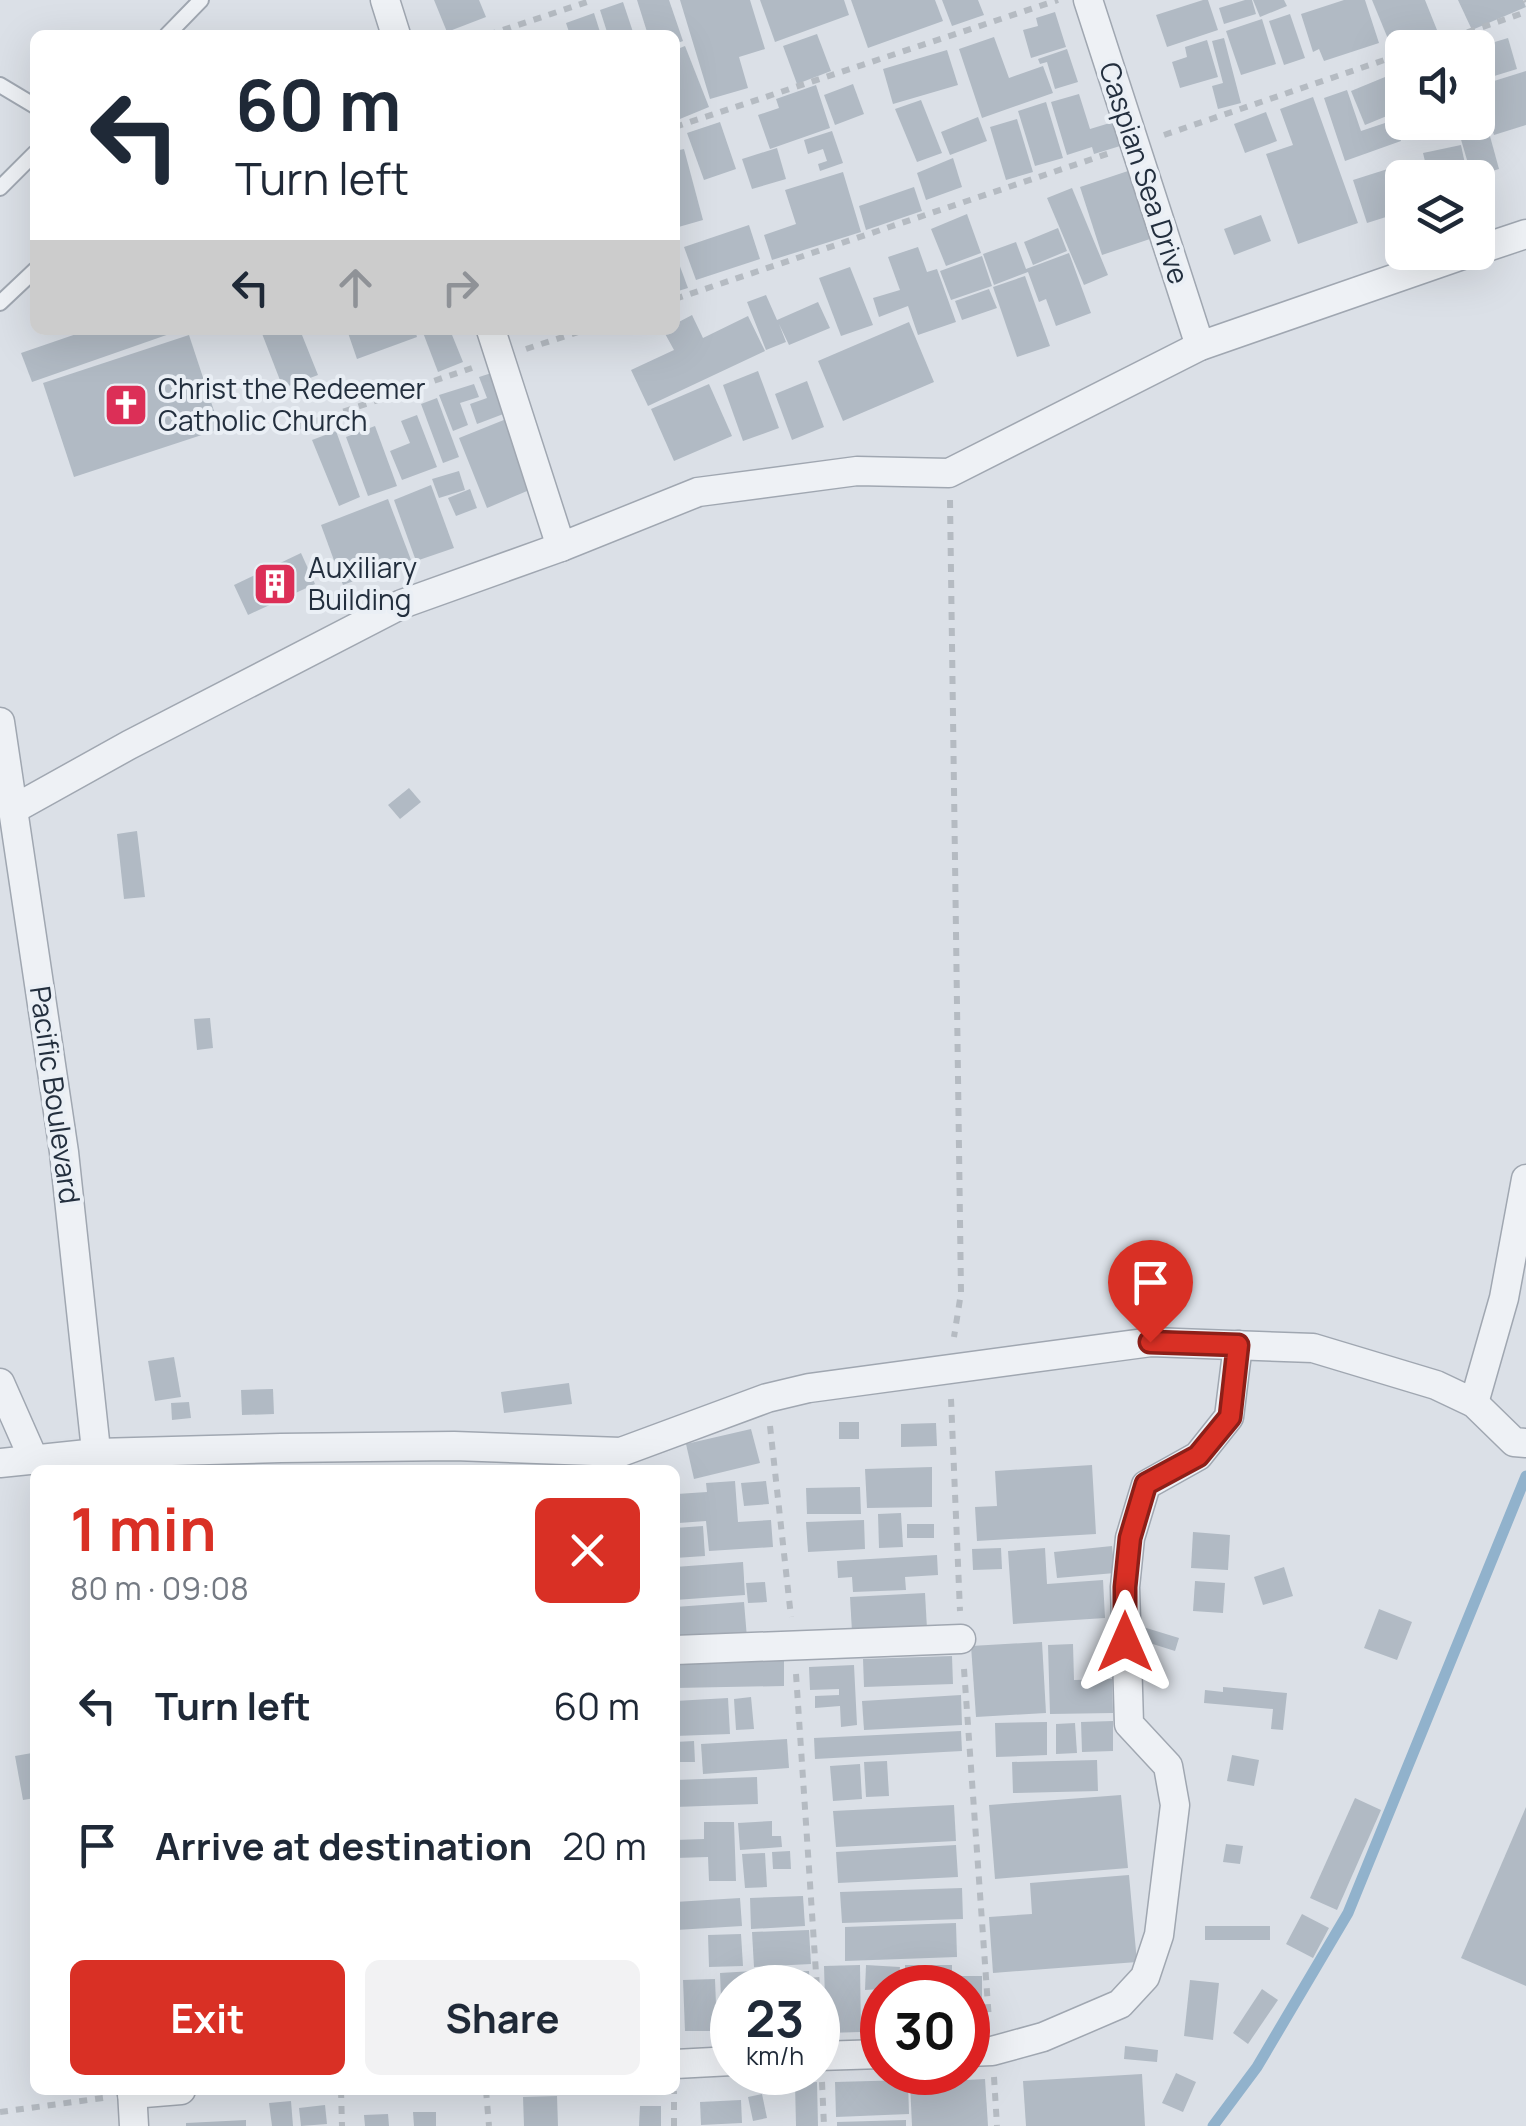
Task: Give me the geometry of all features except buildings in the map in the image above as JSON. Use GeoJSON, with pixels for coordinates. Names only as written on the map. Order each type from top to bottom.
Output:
{"type":"FeatureCollection","features":[{"type":"Feature","properties":{"kind":"street"},"geometry":{"type":"LineString","coordinates":[[385,0],[394,30]]}},
{"type":"Feature","properties":{"kind":"street","name":"Caspian Sea Drive"},"geometry":{"type":"LineString","coordinates":[[1088,0],[1200,346]]}},
{"type":"Feature","properties":{"kind":"street"},"geometry":{"type":"LineString","coordinates":[[1495,244],[1526,234]]}},
{"type":"Feature","properties":{"kind":"street"},"geometry":{"type":"LineString","coordinates":[[14,809],[128,745],[402,604],[698,492],[857,471],[950,473],[1200,346],[1419,270]]}},
{"type":"Feature","properties":{"kind":"street"},"geometry":{"type":"LineString","coordinates":[[493,335],[561,546]]}},
{"type":"Feature","properties":{"kind":"street","name":"Pacific Boulevard"},"geometry":{"type":"LineString","coordinates":[[0,722],[64,1152],[98,1462]]}},
{"type":"Feature","properties":{"kind":"street"},"geometry":{"type":"LineString","coordinates":[[1474,1402],[1504,1298],[1526,1179]]}},
{"type":"Feature","properties":{"kind":"street"},"geometry":{"type":"LineString","coordinates":[[0,1463],[454,1446],[621,1452],[767,1398],[809,1388],[1150,1342],[1312,1348],[1436,1385],[1474,1402],[1520,1443]]}},
{"type":"Feature","properties":{"kind":"street"},"geometry":{"type":"LineString","coordinates":[[990,2049],[1043,2036],[1120,2004],[1145,1977],[1159,1935],[1175,1805],[1168,1766],[1129,1724],[1125,1587],[1130,1538],[1146,1484],[1198,1456],[1230,1417],[1238,1345]]}},
{"type":"Feature","properties":{"kind":"street"},"geometry":{"type":"LineString","coordinates":[[0,1383],[34,1460]]}},
{"type":"Feature","properties":{"kind":"street"},"geometry":{"type":"LineString","coordinates":[[680,1650],[962,1639]]}},
{"type":"Feature","properties":{"kind":"street"},"geometry":{"type":"LineString","coordinates":[[680,2064],[710,2062]]}},
{"type":"Feature","properties":{"kind":"street"},"geometry":{"type":"LineString","coordinates":[[132,2095],[134,2126]]}},
{"type":"Feature","properties":{"kind":"lane"},"geometry":{"type":"LineString","coordinates":[[172,30],[200,0]]}},
{"type":"Feature","properties":{"kind":"lane"},"geometry":{"type":"LineString","coordinates":[[0,85],[30,103]]}},
{"type":"Feature","properties":{"kind":"lane"},"geometry":{"type":"LineString","coordinates":[[0,188],[30,157]]}},
{"type":"Feature","properties":{"kind":"lane"},"geometry":{"type":"LineString","coordinates":[[0,302],[30,275]]}},
{"type":"Feature","properties":{"kind":"path"},"geometry":{"type":"LineString","coordinates":[[503,30],[592,0]]}},
{"type":"Feature","properties":{"kind":"path"},"geometry":{"type":"LineString","coordinates":[[680,125],[1059,0]]}},
{"type":"Feature","properties":{"kind":"path"},"geometry":{"type":"LineString","coordinates":[[1474,30],[1526,12]]}},
{"type":"Feature","properties":{"kind":"path"},"geometry":{"type":"LineString","coordinates":[[680,297],[1385,60]]}},
{"type":"Feature","properties":{"kind":"path"},"geometry":{"type":"LineString","coordinates":[[298,426],[569,335]]}},
{"type":"Feature","properties":{"kind":"path"},"geometry":{"type":"LineString","coordinates":[[950,473],[961,1293],[950,1367],[976,1965]]}},
{"type":"Feature","properties":{"kind":"path"},"geometry":{"type":"LineString","coordinates":[[767,1398],[794,1648],[815,1965]]}},
{"type":"Feature","properties":{"kind":"path"},"geometry":{"type":"LineString","coordinates":[[990,2093],[998,2126]]}},
{"type":"Feature","properties":{"kind":"path"},"geometry":{"type":"LineString","coordinates":[[0,2112],[112,2095]]}},
{"type":"Feature","properties":{"kind":"path"},"geometry":{"type":"LineString","coordinates":[[341,2095],[342,2126]]}},
{"type":"Feature","properties":{"kind":"path"},"geometry":{"type":"LineString","coordinates":[[486,2095],[489,2126]]}},
{"type":"Feature","properties":{"kind":"path"},"geometry":{"type":"LineString","coordinates":[[674,2095],[674,2126]]}},
{"type":"Feature","properties":{"kind":"waterway"},"geometry":{"type":"LineString","coordinates":[[1213,2126],[1257,2067],[1348,1913],[1526,1476]]}},
{"type":"Feature","properties":{"kind":"place","name":"Christ the Redeemer Catholic Church"},"geometry":{"type":"Point","coordinates":[126,405]}},
{"type":"Feature","properties":{"kind":"place","name":"Auxiliary Building"},"geometry":{"type":"Point","coordinates":[275,584]}},
{"type":"Feature","properties":{"kind":"route"},"geometry":{"type":"LineString","coordinates":[[1125,1642],[1130,1538],[1146,1484],[1198,1456],[1230,1417],[1238,1345],[1150,1342]]}}]}
